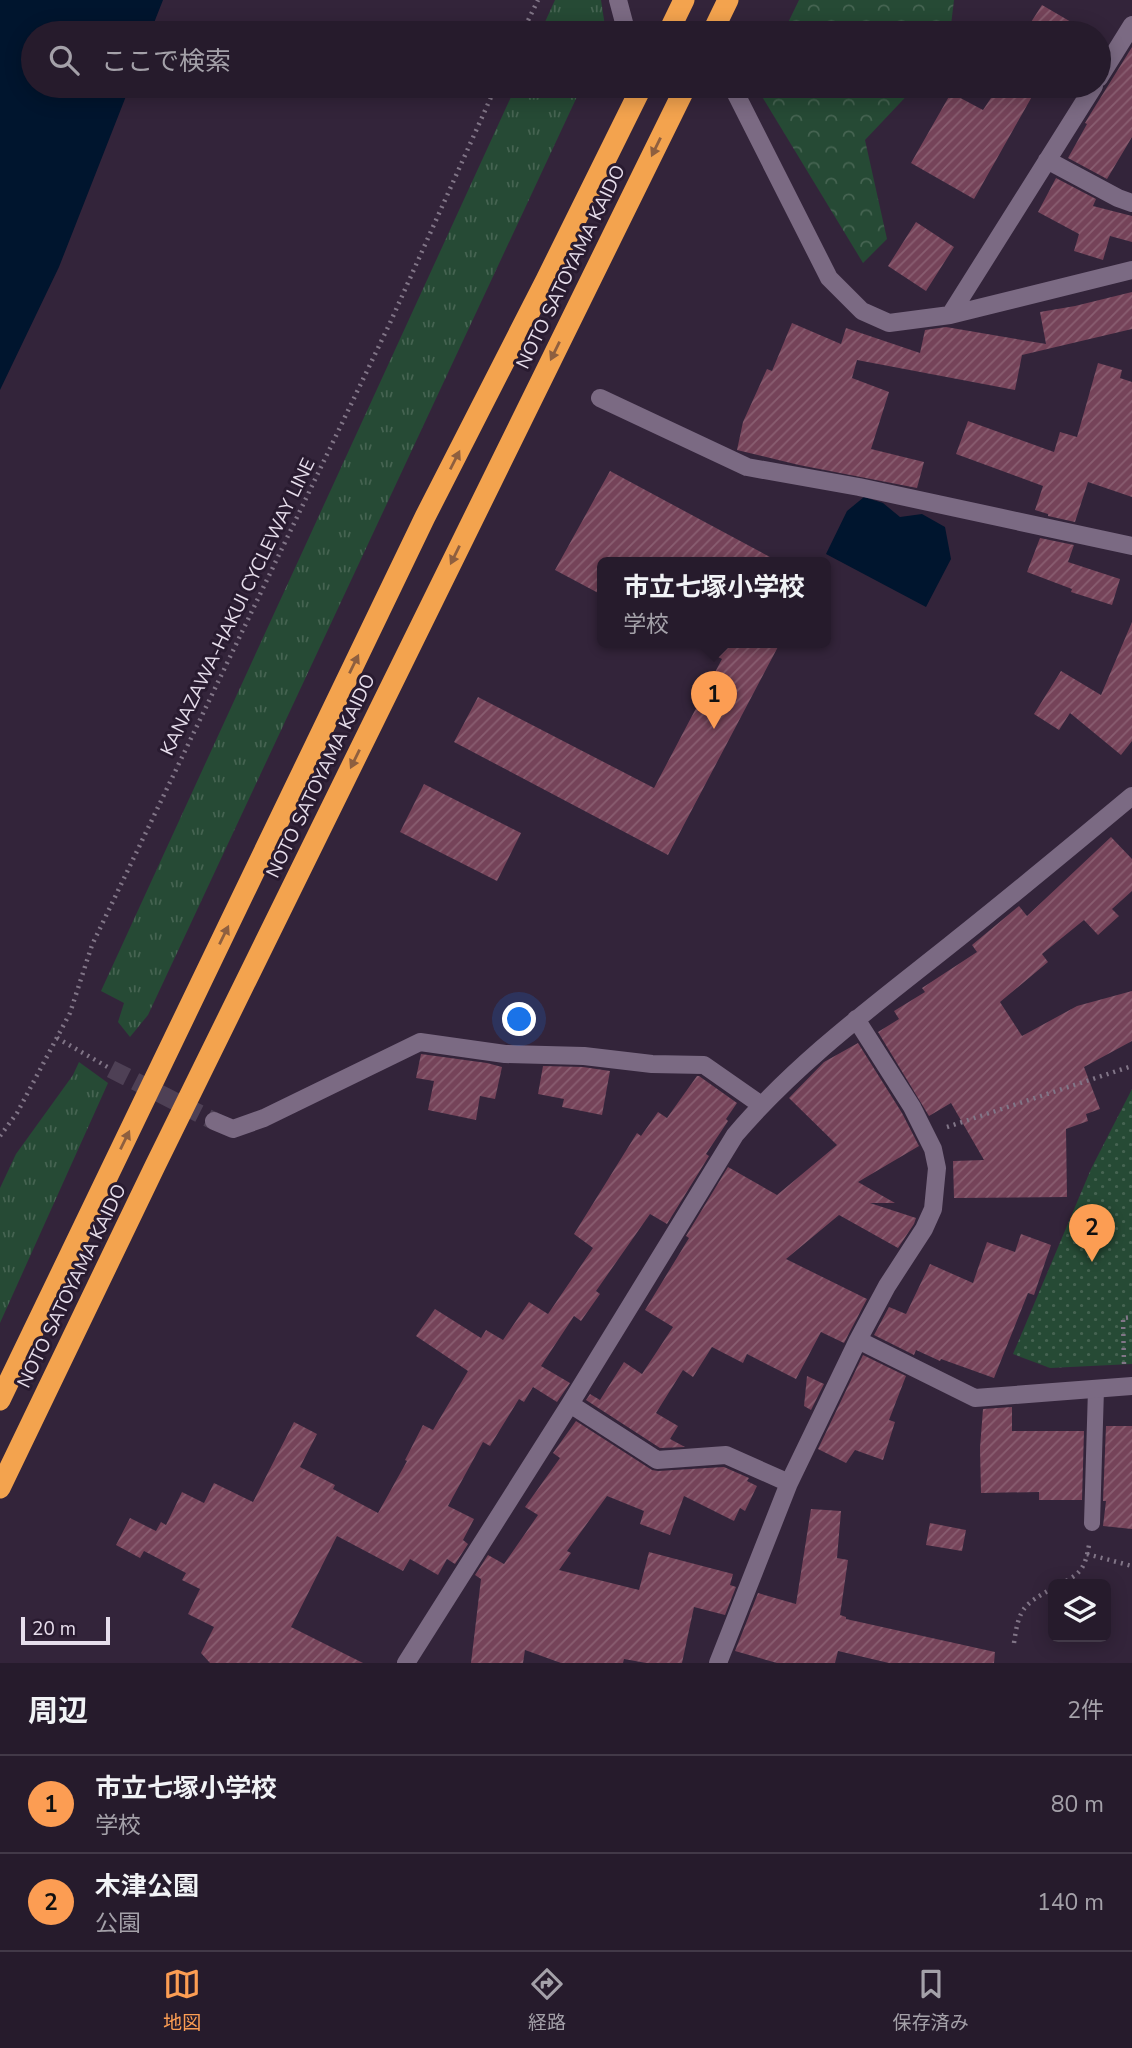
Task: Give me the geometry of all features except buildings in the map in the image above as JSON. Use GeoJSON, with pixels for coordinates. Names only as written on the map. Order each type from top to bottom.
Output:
{"type":"FeatureCollection","features":[{"type":"Feature","properties":{"kind":"highway"},"geometry":{"type":"LineString","coordinates":[[674,21],[684,0]]}},
{"type":"Feature","properties":{"kind":"highway"},"geometry":{"type":"LineString","coordinates":[[718,21],[728,0]]}},
{"type":"Feature","properties":{"kind":"highway","name":"NOTO SATOYAMA KAIDO"},"geometry":{"type":"LineString","coordinates":[[0,1400],[419,530],[636,98]]}},
{"type":"Feature","properties":{"kind":"highway","name":"NOTO SATOYAMA KAIDO"},"geometry":{"type":"LineString","coordinates":[[0,1488],[155,1166],[680,98]]}},
{"type":"Feature","properties":{"kind":"street"},"geometry":{"type":"LineString","coordinates":[[618,0],[624,21]]}},
{"type":"Feature","properties":{"kind":"street"},"geometry":{"type":"LineString","coordinates":[[1111,58],[1132,24]]}},
{"type":"Feature","properties":{"kind":"street"},"geometry":{"type":"LineString","coordinates":[[738,98],[830,278],[862,311],[890,323],[950,315],[1132,270]]}},
{"type":"Feature","properties":{"kind":"street"},"geometry":{"type":"LineString","coordinates":[[950,315],[1086,98]]}},
{"type":"Feature","properties":{"kind":"street"},"geometry":{"type":"LineString","coordinates":[[1047,160],[1132,204]]}},
{"type":"Feature","properties":{"kind":"street"},"geometry":{"type":"LineString","coordinates":[[600,398],[747,467],[859,487],[1132,546]]}},
{"type":"Feature","properties":{"kind":"street"},"geometry":{"type":"LineString","coordinates":[[406,1663],[736,1135],[761,1105],[856,1018],[962,936],[1132,796]]}},
{"type":"Feature","properties":{"kind":"street"},"geometry":{"type":"LineString","coordinates":[[718,1663],[789,1483],[858,1340],[887,1286],[924,1229],[933,1209],[937,1168],[927,1133],[856,1018]]}},
{"type":"Feature","properties":{"kind":"street"},"geometry":{"type":"LineString","coordinates":[[214,1121],[233,1129],[264,1118],[421,1042],[505,1054],[584,1056],[652,1064],[704,1065],[761,1105]]}},
{"type":"Feature","properties":{"kind":"street"},"geometry":{"type":"LineString","coordinates":[[858,1340],[975,1398],[1128,1386]]}},
{"type":"Feature","properties":{"kind":"street"},"geometry":{"type":"LineString","coordinates":[[570,1404],[657,1460],[726,1455],[789,1483]]}},
{"type":"Feature","properties":{"kind":"lane"},"geometry":{"type":"LineString","coordinates":[[1092,1523],[1096,1389]]}},
{"type":"Feature","properties":{"kind":"path"},"geometry":{"type":"LineString","coordinates":[[528,21],[538,0]]}},
{"type":"Feature","properties":{"kind":"path","name":"KANAZAWA-HAKUI CYCLEWAY LINE"},"geometry":{"type":"LineString","coordinates":[[0,1136],[17,1113],[70,1013],[92,945],[390,323],[491,98]]}},
{"type":"Feature","properties":{"kind":"path"},"geometry":{"type":"LineString","coordinates":[[57,1038],[111,1069]]}},
{"type":"Feature","properties":{"kind":"path"},"geometry":{"type":"LineString","coordinates":[[927,1133],[1132,1066]]}},
{"type":"Feature","properties":{"kind":"path"},"geometry":{"type":"LineString","coordinates":[[1128,1386],[1123,1318],[1132,1317]]}},
{"type":"Feature","properties":{"kind":"path"},"geometry":{"type":"LineString","coordinates":[[1071,1579],[1084,1567],[1092,1523]]}},
{"type":"Feature","properties":{"kind":"path"},"geometry":{"type":"LineString","coordinates":[[1087,1554],[1132,1566]]}},
{"type":"Feature","properties":{"kind":"path"},"geometry":{"type":"LineString","coordinates":[[1014,1643],[1021,1613],[1030,1602],[1048,1591]]}},
{"type":"Feature","properties":{"kind":"green space"},"geometry":{"type":"Polygon","coordinates":[[[555,0],[601,0],[604,21],[545,21],[555,0]]]}},
{"type":"Feature","properties":{"kind":"green space"},"geometry":{"type":"Polygon","coordinates":[[[799,0],[954,0],[951,21],[789,21],[799,0]]]}},
{"type":"Feature","properties":{"kind":"green space"},"geometry":{"type":"Polygon","coordinates":[[[510,98],[576,98],[148,1015],[130,1037],[118,1022],[124,1003],[101,991],[510,98]]]}},
{"type":"Feature","properties":{"kind":"green space"},"geometry":{"type":"Polygon","coordinates":[[[763,98],[905,98],[865,140],[887,239],[863,263],[763,98]]]}},
{"type":"Feature","properties":{"kind":"green space"},"geometry":{"type":"Polygon","coordinates":[[[79,1062],[108,1083],[0,1323],[0,1188],[16,1154],[73,1075],[79,1062]]]}},
{"type":"Feature","properties":{"kind":"green space"},"geometry":{"type":"Polygon","coordinates":[[[1132,1089],[1132,1364],[1050,1368],[1013,1354],[1091,1169],[1132,1089]]]}},
{"type":"Feature","properties":{"kind":"water"},"geometry":{"type":"Polygon","coordinates":[[[0,0],[163,0],[155,21],[21,21],[21,98],[125,98],[59,267],[0,390],[0,0]]]}},
{"type":"Feature","properties":{"kind":"water"},"geometry":{"type":"Polygon","coordinates":[[[864,497],[883,503],[900,517],[922,514],[945,527],[951,559],[926,607],[826,554],[847,511],[864,497]]]}},
{"type":"Feature","properties":{"kind":"tunnel"},"geometry":{"type":"LineString","coordinates":[[111,1069],[214,1121]]}},
{"type":"Feature","properties":{"kind":"place","name":"市立七塚小学校"},"geometry":{"type":"Point","coordinates":[714,729]}},
{"type":"Feature","properties":{"kind":"place","name":"木津公園"},"geometry":{"type":"Point","coordinates":[1092,1262]}}]}
